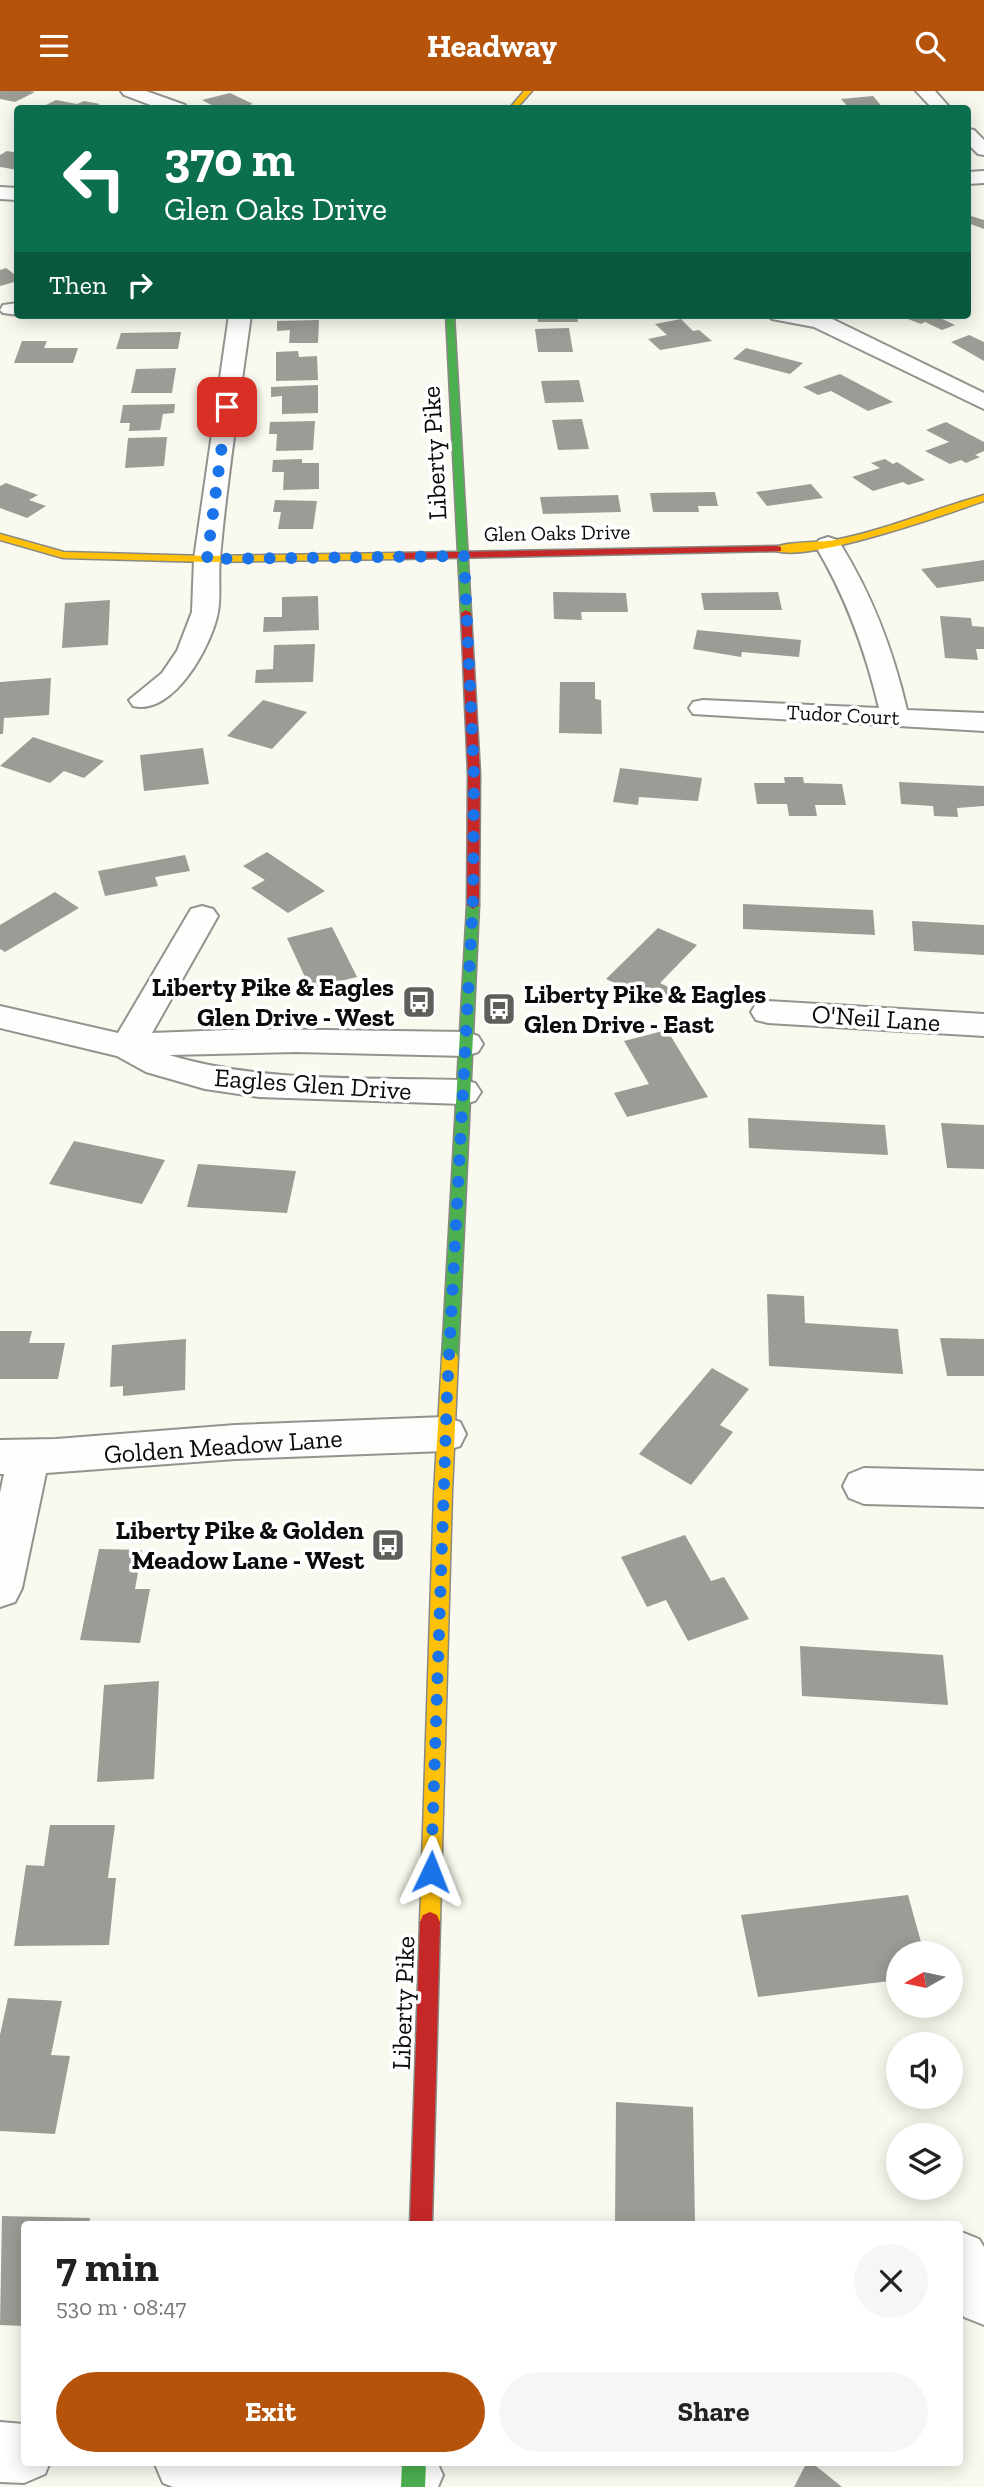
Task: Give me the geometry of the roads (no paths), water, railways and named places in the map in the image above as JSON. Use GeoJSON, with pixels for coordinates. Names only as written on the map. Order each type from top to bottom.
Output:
{"type":"FeatureCollection","features":[{"type":"Feature","properties":{"kind":"street"},"geometry":{"type":"LineString","coordinates":[[130,91],[162,105]]}},
{"type":"Feature","properties":{"kind":"street"},"geometry":{"type":"LineString","coordinates":[[516,105],[528,91]]}},
{"type":"Feature","properties":{"kind":"street"},"geometry":{"type":"LineString","coordinates":[[925,91],[939,105]]}},
{"type":"Feature","properties":{"kind":"street"},"geometry":{"type":"LineString","coordinates":[[971,137],[984,150]]}},
{"type":"Feature","properties":{"kind":"street"},"geometry":{"type":"LineString","coordinates":[[143,700],[172,679],[191,651],[205,612],[207,559],[239,319]]}},
{"type":"Feature","properties":{"kind":"street","name":"Liberty Pike"},"geometry":{"type":"LineString","coordinates":[[421,2221],[445,1433],[473,900],[474,774],[450,319]]}},
{"type":"Feature","properties":{"kind":"street"},"geometry":{"type":"LineString","coordinates":[[802,319],[820,322],[984,402]]}},
{"type":"Feature","properties":{"kind":"street","name":"Glen Oaks Drive"},"geometry":{"type":"LineString","coordinates":[[0,537],[63,555],[207,559],[802,549],[917,522],[984,498]]}},
{"type":"Feature","properties":{"kind":"street"},"geometry":{"type":"LineString","coordinates":[[828,545],[852,583],[869,619],[895,718]]}},
{"type":"Feature","properties":{"kind":"street","name":"Tudor Court"},"geometry":{"type":"LineString","coordinates":[[703,708],[984,722]]}},
{"type":"Feature","properties":{"kind":"street"},"geometry":{"type":"LineString","coordinates":[[127,1047],[202,916]]}},
{"type":"Feature","properties":{"kind":"street","name":"O'Neil Lane"},"geometry":{"type":"LineString","coordinates":[[768,1012],[984,1025]]}},
{"type":"Feature","properties":{"kind":"street","name":"Eagles Glen Drive"},"geometry":{"type":"LineString","coordinates":[[0,1017],[127,1047],[158,1064],[219,1079],[260,1085],[463,1092]]}},
{"type":"Feature","properties":{"kind":"street","name":"Eagles Glen Drive"},"geometry":{"type":"LineString","coordinates":[[127,1047],[172,1042],[276,1039],[466,1044]]}},
{"type":"Feature","properties":{"kind":"street","name":"Golden Meadow Lane"},"geometry":{"type":"LineString","coordinates":[[15,1457],[126,1453],[235,1442],[445,1433]]}},
{"type":"Feature","properties":{"kind":"street"},"geometry":{"type":"LineString","coordinates":[[0,1588],[15,1457]]}},
{"type":"Feature","properties":{"kind":"street"},"geometry":{"type":"LineString","coordinates":[[864,1486],[984,1489]]}},
{"type":"Feature","properties":{"kind":"street"},"geometry":{"type":"LineString","coordinates":[[963,2265],[984,2297]]}},
{"type":"Feature","properties":{"kind":"street"},"geometry":{"type":"LineString","coordinates":[[0,2452],[21,2453]]}},
{"type":"Feature","properties":{"kind":"street"},"geometry":{"type":"LineString","coordinates":[[254,2466],[413,2475]]}},
{"type":"Feature","properties":{"kind":"place","name":"Liberty Pike & Eagles Glen Drive - West"},"geometry":{"type":"Point","coordinates":[419,1002]}},
{"type":"Feature","properties":{"kind":"place","name":"Liberty Pike & Eagles Glen Drive - East"},"geometry":{"type":"Point","coordinates":[499,1009]}},
{"type":"Feature","properties":{"kind":"place","name":"Liberty Pike & Golden Meadow Lane - West"},"geometry":{"type":"Point","coordinates":[388,1545]}}]}
